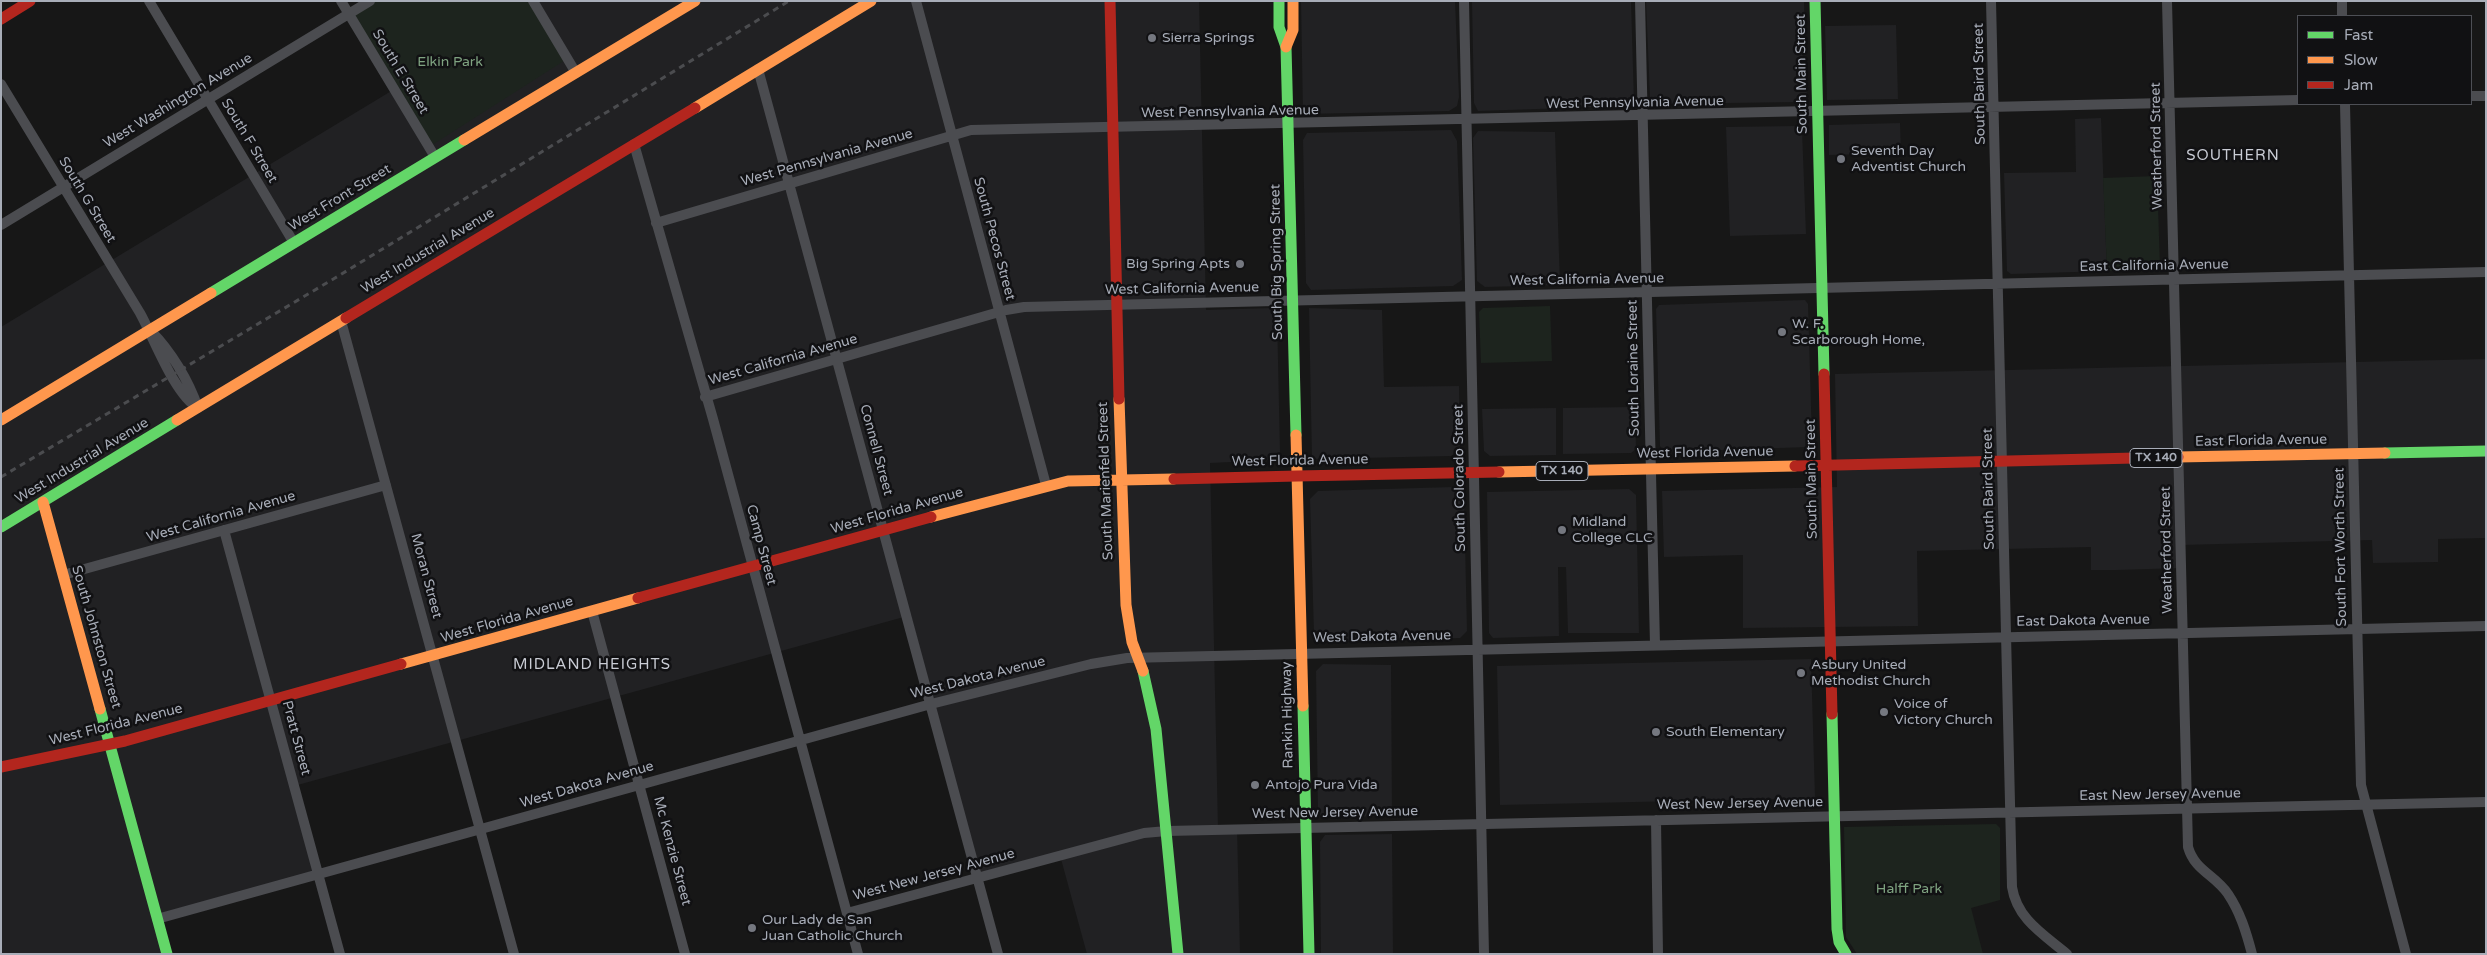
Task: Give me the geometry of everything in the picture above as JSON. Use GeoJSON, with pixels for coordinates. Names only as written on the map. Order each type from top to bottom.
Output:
{"type":"FeatureCollection","features":[{"type":"Feature","properties":{"kind":"main road"},"geometry":{"type":"LineString","coordinates":[[1,19],[30,1]]}},
{"type":"Feature","properties":{"kind":"main road","name":"West Front Street"},"geometry":{"type":"LineString","coordinates":[[2,417],[150,330],[694,1]]}},
{"type":"Feature","properties":{"kind":"main road","name":"West Industrial Avenue"},"geometry":{"type":"LineString","coordinates":[[1,527],[871,1]]}},
{"type":"Feature","properties":{"kind":"main road","name":"South Marienfeld Street"},"geometry":{"type":"LineString","coordinates":[[1110,1],[1116,305],[1127,616],[1132,642],[1147,682],[1153,714],[1167,831],[1178,954]]}},
{"type":"Feature","properties":{"kind":"main road","name":"South Big Spring Street"},"geometry":{"type":"LineString","coordinates":[[1278,1],[1279,27],[1286,47],[1297,476]]}},
{"type":"Feature","properties":{"kind":"main road","name":"South Big Spring Street"},"geometry":{"type":"LineString","coordinates":[[1286,47],[1293,30],[1293,1]]}},
{"type":"Feature","properties":{"kind":"main road","name":"South Main Street"},"geometry":{"type":"LineString","coordinates":[[1815,1],[1831,641],[1836,929],[1839,942],[1846,954]]}},
{"type":"Feature","properties":{"kind":"main road","name":"East Florida Avenue"},"geometry":{"type":"LineString","coordinates":[[1827,465],[2486,451]]}},
{"type":"Feature","properties":{"kind":"main road","name":"West Florida Avenue"},"geometry":{"type":"LineString","coordinates":[[1,767],[110,745],[1046,485],[1068,481],[1827,465]]}},
{"type":"Feature","properties":{"kind":"main road","name":"Rankin Highway"},"geometry":{"type":"LineString","coordinates":[[1297,476],[1309,954]]}},
{"type":"Feature","properties":{"kind":"main road","name":"South Johnston Street"},"geometry":{"type":"LineString","coordinates":[[42,502],[167,954]]}},
{"type":"Feature","properties":{"kind":"street","name":"South F Street"},"geometry":{"type":"LineString","coordinates":[[149,1],[294,243]]}},
{"type":"Feature","properties":{"kind":"street","name":"South E Street"},"geometry":{"type":"LineString","coordinates":[[342,1],[436,158]]}},
{"type":"Feature","properties":{"kind":"street","name":"West Washington Avenue"},"geometry":{"type":"LineString","coordinates":[[1,225],[370,1]]}},
{"type":"Feature","properties":{"kind":"street"},"geometry":{"type":"LineString","coordinates":[[532,1],[576,73]]}},
{"type":"Feature","properties":{"kind":"street","name":"South Pecos Street"},"geometry":{"type":"LineString","coordinates":[[916,1],[1046,485]]}},
{"type":"Feature","properties":{"kind":"street","name":"South Colorado Street"},"geometry":{"type":"LineString","coordinates":[[1464,1],[1484,954]]}},
{"type":"Feature","properties":{"kind":"street","name":"South Loraine Street"},"geometry":{"type":"LineString","coordinates":[[1640,1],[1655,645]]}},
{"type":"Feature","properties":{"kind":"street","name":"South Baird Street"},"geometry":{"type":"LineString","coordinates":[[1992,1],[2012,886],[2017,905],[2025,919],[2067,954]]}},
{"type":"Feature","properties":{"kind":"street","name":"Weatherford Street"},"geometry":{"type":"LineString","coordinates":[[2167,1],[2182,632],[2190,855],[2197,866],[2218,884],[2235,904],[2243,920],[2252,954]]}},
{"type":"Feature","properties":{"kind":"street"},"geometry":{"type":"LineString","coordinates":[[2342,1],[2342,15]]}},
{"type":"Feature","properties":{"kind":"street","name":"Connell Street"},"geometry":{"type":"LineString","coordinates":[[758,69],[998,954]]}},
{"type":"Feature","properties":{"kind":"street","name":"South G Street"},"geometry":{"type":"LineString","coordinates":[[1,84],[150,330],[154,346],[188,402],[198,408]]}},
{"type":"Feature","properties":{"kind":"street"},"geometry":{"type":"LineString","coordinates":[[2472,96],[2486,96]]}},
{"type":"Feature","properties":{"kind":"street","name":"West Pennsylvania Avenue"},"geometry":{"type":"LineString","coordinates":[[656,223],[789,182],[971,130],[1113,129],[1467,121],[2297,100]]}},
{"type":"Feature","properties":{"kind":"street","name":"South Fort Worth Street"},"geometry":{"type":"LineString","coordinates":[[2344,105],[2361,785],[2406,954]]}},
{"type":"Feature","properties":{"kind":"street","name":"Camp Street"},"geometry":{"type":"LineString","coordinates":[[634,144],[713,419],[858,954]]}},
{"type":"Feature","properties":{"kind":"street","name":"East California Avenue"},"geometry":{"type":"LineString","coordinates":[[1822,288],[2486,272]]}},
{"type":"Feature","properties":{"kind":"street","name":"West California Avenue"},"geometry":{"type":"LineString","coordinates":[[705,396],[1000,312],[1024,307],[1822,288]]}},
{"type":"Feature","properties":{"kind":"street","name":"Moran Street"},"geometry":{"type":"LineString","coordinates":[[341,321],[514,954]]}},
{"type":"Feature","properties":{"kind":"street","name":"West California Avenue"},"geometry":{"type":"LineString","coordinates":[[63,576],[386,485]]}},
{"type":"Feature","properties":{"kind":"street","name":"Pratt Street"},"geometry":{"type":"LineString","coordinates":[[224,530],[340,954]]}},
{"type":"Feature","properties":{"kind":"street","name":"Mc Kenzie Street"},"geometry":{"type":"LineString","coordinates":[[592,611],[685,954]]}},
{"type":"Feature","properties":{"kind":"street","name":"East Dakota Avenue"},"geometry":{"type":"LineString","coordinates":[[1831,641],[2486,626]]}},
{"type":"Feature","properties":{"kind":"street","name":"West Dakota Avenue"},"geometry":{"type":"LineString","coordinates":[[158,919],[931,704],[1091,664],[1138,657],[1831,641]]}},
{"type":"Feature","properties":{"kind":"street","name":"East New Jersey Avenue"},"geometry":{"type":"LineString","coordinates":[[1834,816],[2486,802]]}},
{"type":"Feature","properties":{"kind":"street","name":"West New Jersey Avenue"},"geometry":{"type":"LineString","coordinates":[[847,913],[1144,833],[1834,816]]}},
{"type":"Feature","properties":{"kind":"street"},"geometry":{"type":"LineString","coordinates":[[1656,820],[1658,954]]}},
{"type":"Feature","properties":{"kind":"shaded area"},"geometry":{"type":"Polygon","coordinates":[[[533,1],[1199,1],[1206,310],[1272,308],[1277,314],[1280,452],[1273,460],[1210,463],[1218,828],[1237,827],[1240,954],[1087,954],[1061,859],[980,880],[911,615],[294,786],[319,876],[157,921],[166,954],[1,954],[1,327],[517,15],[533,1]]]}},
{"type":"Feature","properties":{"kind":"shaded area"},"geometry":{"type":"Polygon","coordinates":[[[1301,1],[1455,1],[1459,97],[1457,106],[1449,111],[1303,114],[1301,1]]]}},
{"type":"Feature","properties":{"kind":"shaded area"},"geometry":{"type":"Polygon","coordinates":[[[1472,1],[1631,1],[1634,103],[1625,106],[1478,111],[1474,103],[1472,1]]]}},
{"type":"Feature","properties":{"kind":"shaded area"},"geometry":{"type":"Polygon","coordinates":[[[1646,1],[1804,1],[1807,98],[1800,102],[1653,104],[1650,97],[1646,1]]]}},
{"type":"Feature","properties":{"kind":"shaded area"},"geometry":{"type":"Polygon","coordinates":[[[1896,25],[1898,99],[1827,100],[1825,26],[1896,25]]]}},
{"type":"Feature","properties":{"kind":"shaded area"},"geometry":{"type":"Polygon","coordinates":[[[2101,118],[2107,271],[2011,274],[2007,271],[2004,173],[2076,172],[2075,119],[2101,118]]]}},
{"type":"Feature","properties":{"kind":"shaded area"},"geometry":{"type":"Polygon","coordinates":[[[1900,123],[1901,153],[1829,155],[1829,125],[1900,123]]]}},
{"type":"Feature","properties":{"kind":"shaded area"},"geometry":{"type":"Polygon","coordinates":[[[1798,126],[1802,130],[1806,234],[1730,236],[1726,127],[1798,126]]]}},
{"type":"Feature","properties":{"kind":"shaded area"},"geometry":{"type":"Polygon","coordinates":[[[1451,130],[1457,141],[1462,280],[1453,286],[1311,290],[1306,283],[1303,140],[1307,133],[1451,130]]]}},
{"type":"Feature","properties":{"kind":"shaded area"},"geometry":{"type":"Polygon","coordinates":[[[1478,131],[1555,132],[1560,285],[1485,287],[1477,281],[1473,138],[1478,131]]]}},
{"type":"Feature","properties":{"kind":"shaded area"},"geometry":{"type":"Polygon","coordinates":[[[1805,300],[1808,304],[1812,441],[1808,447],[1665,452],[1660,446],[1656,309],[1659,305],[1805,300]]]}},
{"type":"Feature","properties":{"kind":"shaded area"},"geometry":{"type":"Polygon","coordinates":[[[1309,308],[1382,310],[1384,387],[1459,386],[1460,449],[1451,456],[1312,459],[1309,308]]]}},
{"type":"Feature","properties":{"kind":"shaded area"},"geometry":{"type":"Polygon","coordinates":[[[2486,359],[2486,538],[2438,539],[2438,562],[2373,563],[2372,540],[2181,545],[2181,568],[2116,570],[2091,570],[2091,547],[1917,551],[1918,626],[1743,628],[1743,555],[1664,557],[1662,491],[1837,487],[1835,374],[2486,359]]]}},
{"type":"Feature","properties":{"kind":"shaded area"},"geometry":{"type":"Polygon","coordinates":[[[1635,407],[1636,449],[1631,453],[1563,454],[1563,408],[1635,407]]]}},
{"type":"Feature","properties":{"kind":"shaded area"},"geometry":{"type":"Polygon","coordinates":[[[1556,408],[1556,455],[1490,456],[1484,451],[1482,409],[1556,408]]]}},
{"type":"Feature","properties":{"kind":"shaded area"},"geometry":{"type":"Polygon","coordinates":[[[1453,487],[1464,498],[1467,631],[1460,638],[1320,642],[1314,633],[1310,499],[1318,491],[1453,487]]]}},
{"type":"Feature","properties":{"kind":"shaded area","name":"Midland College CLC"},"geometry":{"type":"Polygon","coordinates":[[[1629,489],[1636,495],[1639,633],[1568,633],[1566,567],[1558,567],[1559,636],[1493,638],[1489,633],[1487,492],[1629,489]]]}},
{"type":"Feature","properties":{"kind":"shaded area","name":"South Elementary"},"geometry":{"type":"Polygon","coordinates":[[[1811,659],[1815,798],[1500,805],[1497,666],[1811,659]]]}},
{"type":"Feature","properties":{"kind":"shaded area"},"geometry":{"type":"Polygon","coordinates":[[[1323,664],[1391,665],[1392,816],[1322,817],[1318,813],[1316,671],[1323,664]]]}},
{"type":"Feature","properties":{"kind":"shaded area"},"geometry":{"type":"Polygon","coordinates":[[[1392,834],[1393,954],[1321,954],[1320,842],[1325,835],[1392,834]]]}},
{"type":"Feature","properties":{"kind":"green space","name":"Elkin Park"},"geometry":{"type":"Polygon","coordinates":[[[370,1],[533,1],[567,59],[429,147],[349,14],[370,1]]]}},
{"type":"Feature","properties":{"kind":"green space"},"geometry":{"type":"Polygon","coordinates":[[[2157,176],[2160,267],[2157,270],[2107,271],[2103,178],[2157,176]]]}},
{"type":"Feature","properties":{"kind":"green space"},"geometry":{"type":"Polygon","coordinates":[[[1550,306],[1552,361],[1481,363],[1479,312],[1483,308],[1550,306]]]}},
{"type":"Feature","properties":{"kind":"green space","name":"Halff Park"},"geometry":{"type":"Polygon","coordinates":[[[1996,824],[2000,828],[2000,900],[1971,908],[1983,954],[1857,954],[1846,937],[1844,827],[1996,824]]]}},
{"type":"Feature","properties":{"kind":"railway"},"geometry":{"type":"LineString","coordinates":[[1,477],[335,278],[789,1]]}},
{"type":"Feature","properties":{"kind":"traffic: fast"},"geometry":{"type":"LineString","coordinates":[[1279,1],[1279,27],[1286,47],[1296,435]]}},
{"type":"Feature","properties":{"kind":"traffic: fast"},"geometry":{"type":"LineString","coordinates":[[1815,1],[1824,374]]}},
{"type":"Feature","properties":{"kind":"traffic: fast"},"geometry":{"type":"LineString","coordinates":[[211,293],[464,140]]}},
{"type":"Feature","properties":{"kind":"traffic: fast"},"geometry":{"type":"LineString","coordinates":[[1,527],[177,420]]}},
{"type":"Feature","properties":{"kind":"traffic: fast"},"geometry":{"type":"LineString","coordinates":[[2385,453],[2486,451]]}},
{"type":"Feature","properties":{"kind":"traffic: fast"},"geometry":{"type":"LineString","coordinates":[[1143,671],[1156,729],[1178,954]]}},
{"type":"Feature","properties":{"kind":"traffic: fast"},"geometry":{"type":"LineString","coordinates":[[1303,706],[1309,954]]}},
{"type":"Feature","properties":{"kind":"traffic: fast"},"geometry":{"type":"LineString","coordinates":[[100,709],[167,954]]}},
{"type":"Feature","properties":{"kind":"traffic: fast"},"geometry":{"type":"LineString","coordinates":[[1832,714],[1837,929],[1839,942],[1846,954]]}},
{"type":"Feature","properties":{"kind":"traffic: slow"},"geometry":{"type":"LineString","coordinates":[[464,140],[695,1]]}},
{"type":"Feature","properties":{"kind":"traffic: slow"},"geometry":{"type":"LineString","coordinates":[[695,108],[871,1]]}},
{"type":"Feature","properties":{"kind":"traffic: slow"},"geometry":{"type":"LineString","coordinates":[[1286,47],[1293,30],[1293,1]]}},
{"type":"Feature","properties":{"kind":"traffic: slow"},"geometry":{"type":"LineString","coordinates":[[1,420],[211,293]]}},
{"type":"Feature","properties":{"kind":"traffic: slow"},"geometry":{"type":"LineString","coordinates":[[177,420],[346,318]]}},
{"type":"Feature","properties":{"kind":"traffic: slow"},"geometry":{"type":"LineString","coordinates":[[1119,399],[1126,605],[1132,642],[1143,671]]}},
{"type":"Feature","properties":{"kind":"traffic: slow"},"geometry":{"type":"LineString","coordinates":[[1296,435],[1303,706]]}},
{"type":"Feature","properties":{"kind":"traffic: slow"},"geometry":{"type":"LineString","coordinates":[[2178,457],[2385,453]]}},
{"type":"Feature","properties":{"kind":"traffic: slow"},"geometry":{"type":"LineString","coordinates":[[1499,472],[1795,466]]}},
{"type":"Feature","properties":{"kind":"traffic: slow"},"geometry":{"type":"LineString","coordinates":[[931,517],[1068,481],[1174,479]]}},
{"type":"Feature","properties":{"kind":"traffic: slow"},"geometry":{"type":"LineString","coordinates":[[43,502],[100,709]]}},
{"type":"Feature","properties":{"kind":"traffic: slow"},"geometry":{"type":"LineString","coordinates":[[401,664],[638,598]]}},
{"type":"Feature","properties":{"kind":"traffic: jam"},"geometry":{"type":"LineString","coordinates":[[1,19],[30,1]]}},
{"type":"Feature","properties":{"kind":"traffic: jam"},"geometry":{"type":"LineString","coordinates":[[1110,1],[1119,399]]}},
{"type":"Feature","properties":{"kind":"traffic: jam"},"geometry":{"type":"LineString","coordinates":[[346,318],[695,108]]}},
{"type":"Feature","properties":{"kind":"traffic: jam"},"geometry":{"type":"LineString","coordinates":[[1824,374],[1832,714]]}},
{"type":"Feature","properties":{"kind":"traffic: jam"},"geometry":{"type":"LineString","coordinates":[[1795,466],[2178,457]]}},
{"type":"Feature","properties":{"kind":"traffic: jam"},"geometry":{"type":"LineString","coordinates":[[1297,476],[1499,472]]}},
{"type":"Feature","properties":{"kind":"traffic: jam"},"geometry":{"type":"LineString","coordinates":[[1174,479],[1297,476]]}},
{"type":"Feature","properties":{"kind":"traffic: jam"},"geometry":{"type":"LineString","coordinates":[[638,598],[931,517]]}},
{"type":"Feature","properties":{"kind":"traffic: jam"},"geometry":{"type":"LineString","coordinates":[[1,767],[125,741],[401,664]]}},
{"type":"Feature","properties":{"kind":"place","name":"Sierra Springs"},"geometry":{"type":"Point","coordinates":[1152,38]}},
{"type":"Feature","properties":{"kind":"place","name":"Seventh Day Adventist Church"},"geometry":{"type":"Point","coordinates":[1841,159]}},
{"type":"Feature","properties":{"kind":"place","name":"Big Spring Apts"},"geometry":{"type":"Point","coordinates":[1240,264]}},
{"type":"Feature","properties":{"kind":"place","name":"W. F. Scarborough Home,"},"geometry":{"type":"Point","coordinates":[1782,332]}},
{"type":"Feature","properties":{"kind":"place","name":"Midland College CLC"},"geometry":{"type":"Point","coordinates":[1562,530]}},
{"type":"Feature","properties":{"kind":"place","name":"Asbury United Methodist Church"},"geometry":{"type":"Point","coordinates":[1801,673]}},
{"type":"Feature","properties":{"kind":"place","name":"Voice of Victory Church"},"geometry":{"type":"Point","coordinates":[1884,712]}},
{"type":"Feature","properties":{"kind":"place","name":"South Elementary"},"geometry":{"type":"Point","coordinates":[1656,732]}},
{"type":"Feature","properties":{"kind":"place","name":"Antojo Pura Vida"},"geometry":{"type":"Point","coordinates":[1255,785]}},
{"type":"Feature","properties":{"kind":"place","name":"Our Lady de San Juan Catholic Church"},"geometry":{"type":"Point","coordinates":[752,928]}},
{"type":"Feature","properties":{"kind":"district","name":"SOUTHERN"},"geometry":{"type":"Point","coordinates":[2233,156]}},
{"type":"Feature","properties":{"kind":"district","name":"MIDLAND HEIGHTS"},"geometry":{"type":"Point","coordinates":[592,665]}}]}
